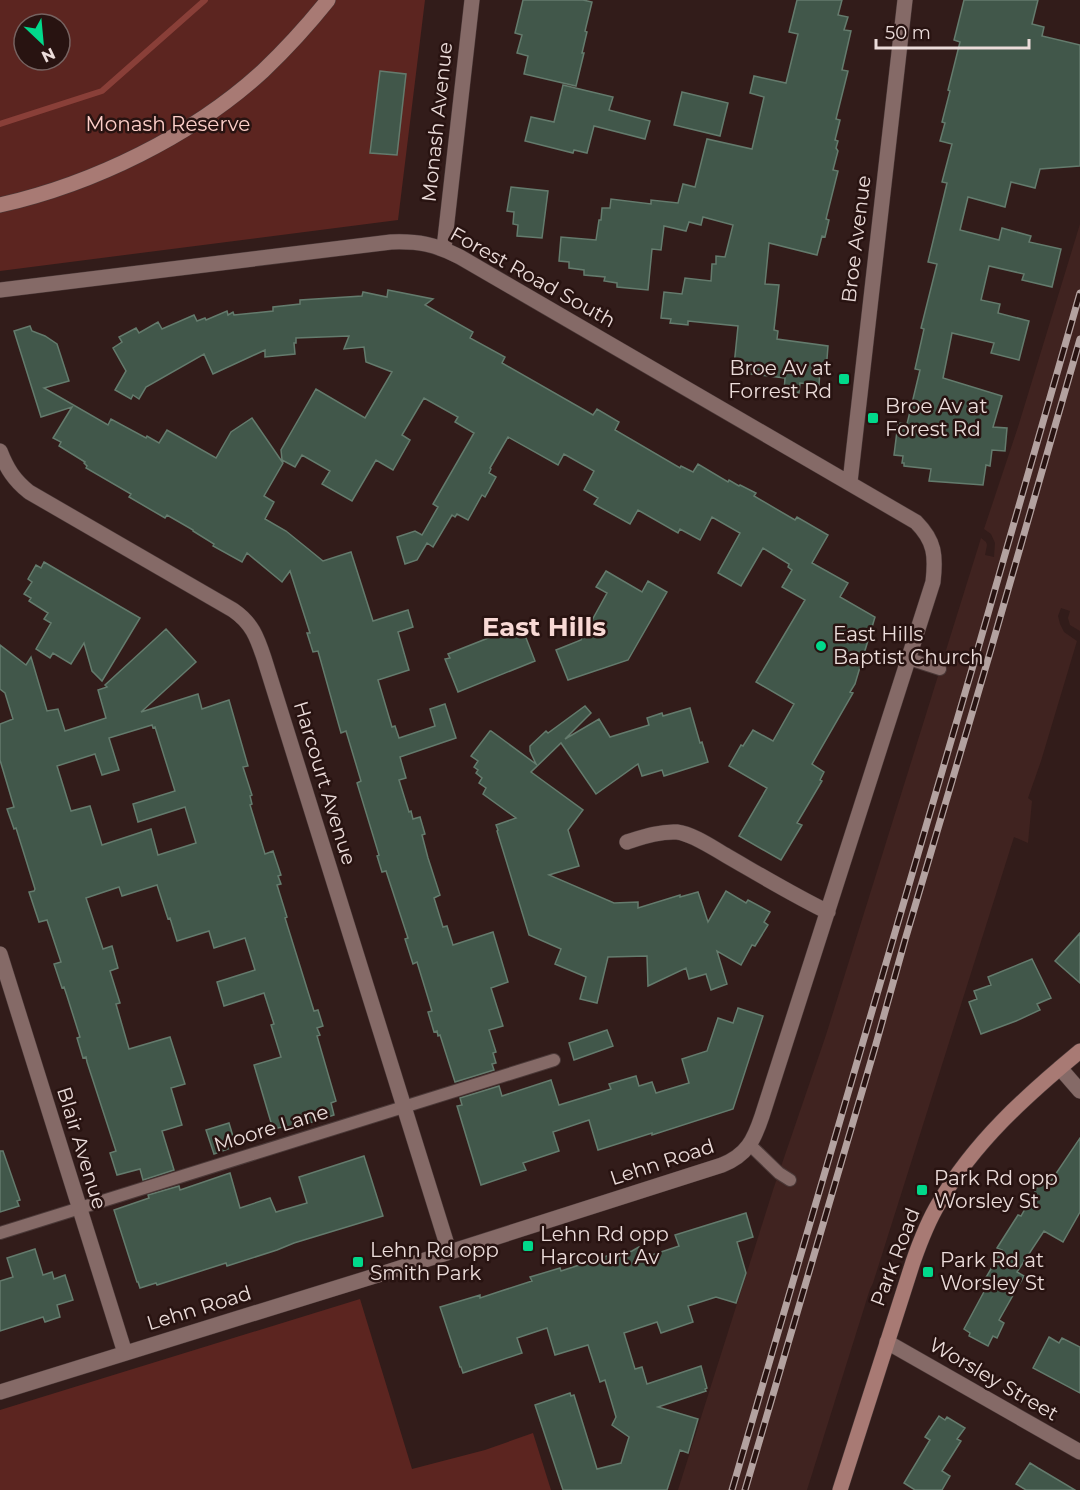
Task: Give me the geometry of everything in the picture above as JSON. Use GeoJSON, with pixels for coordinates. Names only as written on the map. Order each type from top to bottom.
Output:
{"type":"FeatureCollection","features":[{"type":"Feature","properties":{"kind":"main road"},"geometry":{"type":"LineString","coordinates":[[0,205],[45,193],[109,169],[190,125],[232,96],[261,72],[300,33],[328,0]]}},
{"type":"Feature","properties":{"kind":"main road","name":"Park Road"},"geometry":{"type":"LineString","coordinates":[[840,1490],[921,1239],[939,1202],[968,1160],[1019,1103],[1080,1051]]}},
{"type":"Feature","properties":{"kind":"street","name":"Monash Avenue"},"geometry":{"type":"LineString","coordinates":[[444,248],[472,0]]}},
{"type":"Feature","properties":{"kind":"street","name":"Broe Avenue"},"geometry":{"type":"LineString","coordinates":[[850,483],[905,0]]}},
{"type":"Feature","properties":{"kind":"street","name":"Forest Road South"},"geometry":{"type":"LineString","coordinates":[[0,290],[391,242],[427,243],[444,248],[916,522],[931,542],[935,565]]}},
{"type":"Feature","properties":{"kind":"street","name":"Harcourt Avenue"},"geometry":{"type":"LineString","coordinates":[[0,451],[9,471],[29,492],[233,610],[251,627],[264,658],[449,1251]]}},
{"type":"Feature","properties":{"kind":"street","name":"Lehn Road"},"geometry":{"type":"LineString","coordinates":[[0,1392],[381,1274],[733,1161],[750,1145],[756,1135],[933,582],[935,565]]}},
{"type":"Feature","properties":{"kind":"street"},"geometry":{"type":"LineString","coordinates":[[627,842],[655,834],[680,833],[828,912]]}},
{"type":"Feature","properties":{"kind":"street","name":"Blair Avenue"},"geometry":{"type":"LineString","coordinates":[[0,954],[124,1353]]}},
{"type":"Feature","properties":{"kind":"street"},"geometry":{"type":"LineString","coordinates":[[1059,1068],[1080,1091]]}},
{"type":"Feature","properties":{"kind":"street","name":"Worsley Street"},"geometry":{"type":"LineString","coordinates":[[887,1342],[1080,1452]]}},
{"type":"Feature","properties":{"kind":"lane"},"geometry":{"type":"LineString","coordinates":[[909,658],[940,669]]}},
{"type":"Feature","properties":{"kind":"lane","name":"Moore Lane"},"geometry":{"type":"LineString","coordinates":[[0,1233],[554,1060]]}},
{"type":"Feature","properties":{"kind":"lane"},"geometry":{"type":"LineString","coordinates":[[750,1145],[779,1173],[790,1180]]}},
{"type":"Feature","properties":{"kind":"shaded area"},"geometry":{"type":"Polygon","coordinates":[[[1080,224],[1080,631],[1070,625],[1068,618],[1070,611],[1061,608],[1058,616],[1060,624],[1064,632],[1077,641],[1028,798],[1032,801],[1028,843],[1014,837],[807,1490],[678,1490],[773,1190],[826,1035],[981,538],[987,545],[985,555],[994,557],[995,543],[991,534],[984,529],[1018,427],[1080,224]]]}},
{"type":"Feature","properties":{"kind":"green space","name":"Monash Reserve"},"geometry":{"type":"Polygon","coordinates":[[[0,0],[425,0],[398,220],[0,271],[0,0]]]}},
{"type":"Feature","properties":{"kind":"green space"},"geometry":{"type":"Polygon","coordinates":[[[360,1299],[412,1469],[485,1450],[533,1433],[551,1490],[0,1490],[0,1410],[360,1299]]]}},
{"type":"Feature","properties":{"kind":"building"},"geometry":{"type":"Polygon","coordinates":[[[523,0],[592,2],[576,86],[524,74],[528,56],[517,53],[522,35],[515,33],[523,0]]]}},
{"type":"Feature","properties":{"kind":"building"},"geometry":{"type":"Polygon","coordinates":[[[797,0],[842,0],[838,15],[848,17],[844,30],[851,31],[842,70],[848,71],[836,119],[840,120],[835,140],[838,141],[836,148],[838,151],[833,170],[838,171],[826,219],[829,220],[825,237],[822,236],[817,255],[769,243],[765,284],[779,285],[774,330],[778,331],[777,339],[828,346],[826,372],[820,371],[819,385],[800,383],[799,393],[784,391],[785,378],[751,374],[752,370],[734,366],[738,326],[688,321],[688,325],[670,323],[671,319],[661,318],[664,292],[682,294],[685,278],[711,281],[712,264],[716,264],[716,256],[725,257],[733,225],[703,217],[701,225],[689,222],[686,231],[664,226],[661,250],[652,249],[648,290],[617,287],[617,283],[604,281],[605,277],[584,275],[584,270],[569,268],[569,262],[559,261],[561,237],[596,240],[602,208],[610,208],[611,199],[651,204],[651,200],[678,203],[683,184],[695,187],[707,139],[752,149],[764,97],[750,93],[754,76],[786,83],[798,34],[789,32],[797,0]]]}},
{"type":"Feature","properties":{"kind":"building"},"geometry":{"type":"Polygon","coordinates":[[[964,0],[1038,0],[1032,24],[1044,27],[1042,36],[1080,45],[1080,166],[1040,169],[1035,188],[1011,182],[1005,207],[968,197],[960,230],[999,240],[1002,228],[1031,236],[1029,242],[1061,249],[1052,287],[1022,280],[1024,274],[989,266],[981,300],[1000,304],[998,313],[1029,321],[1019,360],[991,353],[994,343],[952,333],[943,378],[1002,396],[993,427],[1007,428],[1005,451],[992,450],[990,466],[986,465],[983,485],[929,481],[931,469],[904,466],[903,456],[894,455],[898,423],[907,424],[920,370],[915,369],[924,329],[921,328],[937,264],[928,262],[947,183],[942,182],[952,144],[940,141],[945,123],[942,122],[950,91],[948,90],[960,42],[954,40],[964,0]]]}},
{"type":"Feature","properties":{"kind":"building"},"geometry":{"type":"Polygon","coordinates":[[[380,71],[406,74],[397,155],[370,153],[380,71]]]}},
{"type":"Feature","properties":{"kind":"building"},"geometry":{"type":"Polygon","coordinates":[[[563,85],[613,97],[609,110],[650,121],[645,139],[594,126],[587,153],[574,150],[573,153],[525,141],[531,117],[554,122],[563,85]]]}},
{"type":"Feature","properties":{"kind":"building"},"geometry":{"type":"Polygon","coordinates":[[[682,92],[728,103],[720,136],[674,125],[682,92]]]}},
{"type":"Feature","properties":{"kind":"building"},"geometry":{"type":"Polygon","coordinates":[[[511,187],[548,191],[542,238],[517,236],[518,225],[513,224],[514,212],[507,211],[511,187]]]}},
{"type":"Feature","properties":{"kind":"building"},"geometry":{"type":"Polygon","coordinates":[[[388,290],[433,299],[425,305],[473,332],[470,338],[505,357],[502,363],[593,415],[597,409],[619,422],[615,430],[680,468],[681,466],[693,472],[698,464],[728,482],[729,480],[756,493],[754,496],[795,520],[797,517],[828,535],[812,563],[848,583],[840,597],[875,617],[855,684],[850,692],[853,693],[812,764],[824,772],[820,780],[822,781],[797,823],[802,825],[781,860],[739,836],[767,788],[729,766],[753,730],[773,741],[794,704],[756,682],[805,600],[782,587],[792,570],[788,567],[789,564],[763,548],[741,586],[718,573],[740,533],[712,517],[700,540],[680,529],[678,533],[638,510],[630,524],[594,504],[598,498],[584,490],[594,471],[564,454],[558,465],[508,437],[490,468],[489,473],[496,477],[485,497],[482,495],[468,520],[457,514],[455,517],[452,515],[433,547],[427,543],[417,560],[405,564],[397,537],[415,531],[422,535],[438,507],[433,504],[474,433],[455,422],[458,417],[424,398],[402,435],[410,440],[393,470],[376,460],[352,501],[322,484],[330,471],[302,455],[295,467],[282,460],[281,450],[316,389],[365,418],[392,372],[366,362],[364,347],[344,349],[349,336],[296,338],[295,354],[265,357],[265,350],[213,374],[204,354],[146,387],[139,399],[133,395],[131,399],[115,390],[126,371],[113,348],[122,342],[119,337],[136,328],[139,333],[158,322],[162,329],[194,315],[197,321],[205,318],[206,320],[227,311],[228,315],[233,312],[234,315],[273,311],[273,307],[300,304],[300,300],[362,296],[363,292],[387,297],[388,290]]]}},
{"type":"Feature","properties":{"kind":"building"},"geometry":{"type":"Polygon","coordinates":[[[30,326],[32,331],[57,344],[69,381],[44,388],[108,425],[111,419],[159,443],[167,430],[216,458],[231,432],[252,418],[283,463],[264,496],[274,502],[265,519],[286,531],[323,561],[351,552],[373,621],[408,610],[413,627],[398,632],[409,670],[378,680],[392,727],[395,726],[399,738],[435,726],[430,709],[445,704],[456,738],[400,757],[406,778],[399,780],[409,812],[411,811],[413,819],[420,817],[425,834],[422,835],[440,895],[434,898],[443,927],[447,926],[453,945],[493,932],[508,982],[491,988],[503,1026],[489,1030],[496,1052],[493,1053],[496,1063],[492,1064],[494,1070],[455,1082],[440,1035],[438,1036],[437,1031],[434,1032],[428,1012],[432,1011],[417,962],[413,964],[405,939],[408,938],[386,871],[382,872],[377,856],[379,855],[357,783],[361,781],[346,731],[341,733],[318,651],[313,652],[307,633],[310,633],[290,571],[282,582],[247,553],[242,562],[213,546],[214,544],[167,515],[165,518],[129,497],[131,494],[86,468],[85,462],[59,446],[61,442],[53,438],[72,407],[41,417],[14,331],[30,326]]]}},
{"type":"Feature","properties":{"kind":"building"},"geometry":{"type":"Polygon","coordinates":[[[44,562],[140,618],[102,681],[92,671],[84,643],[71,664],[53,653],[50,658],[36,649],[51,623],[44,619],[48,613],[29,601],[31,598],[24,594],[32,582],[28,579],[36,565],[41,568],[44,562]]]}},
{"type":"Feature","properties":{"kind":"building"},"geometry":{"type":"Polygon","coordinates":[[[606,571],[642,592],[648,581],[667,592],[628,660],[568,680],[556,650],[581,640],[607,593],[596,587],[606,571]]]}},
{"type":"Feature","properties":{"kind":"building"},"geometry":{"type":"Polygon","coordinates":[[[521,625],[535,661],[458,692],[445,659],[450,658],[448,654],[521,625]]]}},
{"type":"Feature","properties":{"kind":"building"},"geometry":{"type":"Polygon","coordinates":[[[166,629],[196,662],[141,712],[198,694],[202,709],[229,700],[248,766],[243,767],[252,795],[250,805],[265,854],[273,851],[281,875],[278,876],[281,884],[277,885],[287,917],[285,918],[314,1011],[318,1010],[323,1026],[317,1028],[320,1035],[317,1036],[336,1101],[331,1103],[334,1115],[284,1131],[282,1127],[273,1129],[254,1065],[281,1057],[264,993],[224,1006],[217,982],[255,970],[245,938],[214,948],[209,931],[177,941],[157,885],[122,896],[119,887],[86,898],[103,949],[112,946],[118,968],[110,971],[120,1003],[116,1004],[129,1049],[170,1037],[185,1084],[171,1088],[182,1125],[162,1131],[174,1170],[143,1180],[140,1169],[117,1175],[110,1153],[116,1151],[86,1057],[83,1058],[77,1038],[80,1037],[67,996],[54,964],[61,962],[47,920],[39,922],[29,892],[35,889],[16,828],[14,829],[7,809],[14,807],[0,760],[0,724],[13,719],[5,693],[0,689],[0,645],[26,665],[31,657],[47,711],[58,709],[65,731],[106,718],[98,690],[107,687],[105,685],[166,629]],[[152,725],[109,738],[119,770],[102,775],[95,754],[57,766],[71,811],[90,806],[102,845],[151,829],[158,855],[196,843],[185,807],[138,822],[133,804],[175,791],[155,727],[153,728],[152,725]]]}},
{"type":"Feature","properties":{"kind":"building"},"geometry":{"type":"Polygon","coordinates":[[[585,706],[591,713],[565,739],[599,719],[610,737],[649,725],[647,718],[690,708],[708,762],[664,776],[662,770],[642,776],[638,764],[596,794],[561,743],[531,772],[583,810],[568,830],[579,866],[549,875],[614,903],[638,902],[638,908],[698,892],[708,922],[726,891],[746,903],[748,900],[770,912],[764,922],[768,925],[755,946],[752,945],[741,965],[717,951],[727,984],[711,990],[706,974],[689,979],[686,968],[648,986],[647,956],[608,957],[597,1003],[580,999],[586,977],[555,964],[561,949],[529,935],[496,825],[516,818],[483,794],[486,788],[479,783],[482,778],[476,773],[478,770],[474,767],[478,761],[471,756],[491,731],[536,764],[530,746],[546,731],[548,733],[585,706]]]}},
{"type":"Feature","properties":{"kind":"building"},"geometry":{"type":"Polygon","coordinates":[[[1080,933],[1080,983],[1055,961],[1080,933]]]}},
{"type":"Feature","properties":{"kind":"building"},"geometry":{"type":"Polygon","coordinates":[[[1032,959],[1051,998],[1037,1004],[1040,1010],[981,1034],[969,1002],[977,999],[974,991],[991,985],[988,977],[1032,959]]]}},
{"type":"Feature","properties":{"kind":"building"},"geometry":{"type":"Polygon","coordinates":[[[738,1008],[763,1016],[733,1109],[598,1150],[589,1120],[553,1132],[559,1151],[523,1163],[526,1170],[481,1185],[457,1106],[462,1105],[460,1098],[499,1086],[502,1096],[551,1080],[559,1105],[611,1089],[609,1084],[636,1076],[639,1086],[652,1082],[656,1093],[689,1083],[682,1059],[707,1051],[718,1018],[733,1023],[738,1008]]]}},
{"type":"Feature","properties":{"kind":"building"},"geometry":{"type":"Polygon","coordinates":[[[607,1030],[613,1046],[574,1060],[569,1043],[607,1030]]]}},
{"type":"Feature","properties":{"kind":"building"},"geometry":{"type":"Polygon","coordinates":[[[229,1123],[236,1146],[214,1154],[206,1130],[229,1123]]]}},
{"type":"Feature","properties":{"kind":"building"},"geometry":{"type":"Polygon","coordinates":[[[1080,1138],[1080,1212],[1063,1242],[1044,1231],[1017,1272],[1024,1276],[999,1320],[1004,1323],[997,1338],[993,1336],[988,1346],[969,1336],[970,1333],[964,1329],[986,1288],[981,1286],[1002,1250],[997,1248],[1018,1215],[1021,1216],[1039,1184],[1041,1185],[1045,1178],[1051,1181],[1080,1138]]]}},
{"type":"Feature","properties":{"kind":"building"},"geometry":{"type":"Polygon","coordinates":[[[0,1151],[3,1151],[20,1200],[17,1201],[19,1206],[0,1212],[0,1151]]]}},
{"type":"Feature","properties":{"kind":"building"},"geometry":{"type":"Polygon","coordinates":[[[364,1156],[383,1216],[227,1266],[226,1263],[157,1285],[156,1283],[140,1288],[114,1210],[149,1198],[148,1195],[179,1186],[180,1190],[230,1173],[240,1208],[270,1198],[276,1212],[307,1203],[299,1177],[364,1156]]]}},
{"type":"Feature","properties":{"kind":"building"},"geometry":{"type":"Polygon","coordinates":[[[746,1213],[753,1237],[737,1242],[746,1273],[736,1303],[716,1297],[688,1306],[693,1322],[661,1333],[657,1322],[624,1333],[635,1369],[642,1367],[647,1384],[701,1366],[706,1391],[658,1407],[698,1419],[688,1453],[680,1450],[667,1490],[563,1490],[535,1405],[570,1393],[571,1396],[574,1395],[597,1469],[621,1463],[629,1437],[612,1425],[616,1417],[605,1380],[600,1382],[588,1345],[555,1355],[547,1328],[517,1338],[522,1353],[463,1373],[440,1307],[480,1295],[480,1298],[532,1281],[530,1277],[560,1268],[561,1271],[610,1255],[611,1258],[639,1247],[649,1256],[679,1246],[675,1235],[746,1213]]]}},
{"type":"Feature","properties":{"kind":"building"},"geometry":{"type":"Polygon","coordinates":[[[35,1249],[43,1275],[52,1272],[54,1279],[65,1275],[73,1300],[57,1305],[60,1317],[45,1322],[43,1317],[0,1331],[0,1281],[13,1277],[7,1258],[35,1249]]]}},
{"type":"Feature","properties":{"kind":"building"},"geometry":{"type":"Polygon","coordinates":[[[1049,1337],[1059,1343],[1062,1338],[1080,1347],[1080,1393],[1033,1368],[1049,1337]]]}},
{"type":"Feature","properties":{"kind":"building"},"geometry":{"type":"Polygon","coordinates":[[[939,1416],[945,1420],[947,1417],[965,1428],[957,1439],[961,1441],[942,1471],[950,1476],[942,1490],[915,1490],[904,1483],[930,1440],[925,1437],[939,1416]]]}},
{"type":"Feature","properties":{"kind":"building"},"geometry":{"type":"Polygon","coordinates":[[[1030,1463],[1075,1490],[1026,1490],[1016,1484],[1030,1463]]]}},
{"type":"Feature","properties":{"kind":"waterway"},"geometry":{"type":"LineString","coordinates":[[0,124],[102,91],[205,0]]}},
{"type":"Feature","properties":{"kind":"railway"},"geometry":{"type":"LineString","coordinates":[[732,1490],[1080,293]]}},
{"type":"Feature","properties":{"kind":"railway"},"geometry":{"type":"LineString","coordinates":[[745,1490],[1080,339]]}},
{"type":"Feature","properties":{"kind":"place","name":"Broe Av at Forrest Rd"},"geometry":{"type":"Point","coordinates":[844,379]}},
{"type":"Feature","properties":{"kind":"place","name":"Broe Av at Forest Rd"},"geometry":{"type":"Point","coordinates":[873,418]}},
{"type":"Feature","properties":{"kind":"place","name":"East Hills Baptist Church"},"geometry":{"type":"Point","coordinates":[821,646]}},
{"type":"Feature","properties":{"kind":"place","name":"Park Rd opp Worsley St"},"geometry":{"type":"Point","coordinates":[922,1190]}},
{"type":"Feature","properties":{"kind":"place","name":"Lehn Rd opp Harcourt Av"},"geometry":{"type":"Point","coordinates":[528,1246]}},
{"type":"Feature","properties":{"kind":"place","name":"Lehn Rd opp Smith Park"},"geometry":{"type":"Point","coordinates":[358,1262]}},
{"type":"Feature","properties":{"kind":"place","name":"Park Rd at Worsley St"},"geometry":{"type":"Point","coordinates":[928,1272]}},
{"type":"Feature","properties":{"kind":"district","name":"East Hills"},"geometry":{"type":"Point","coordinates":[544,627]}}]}
